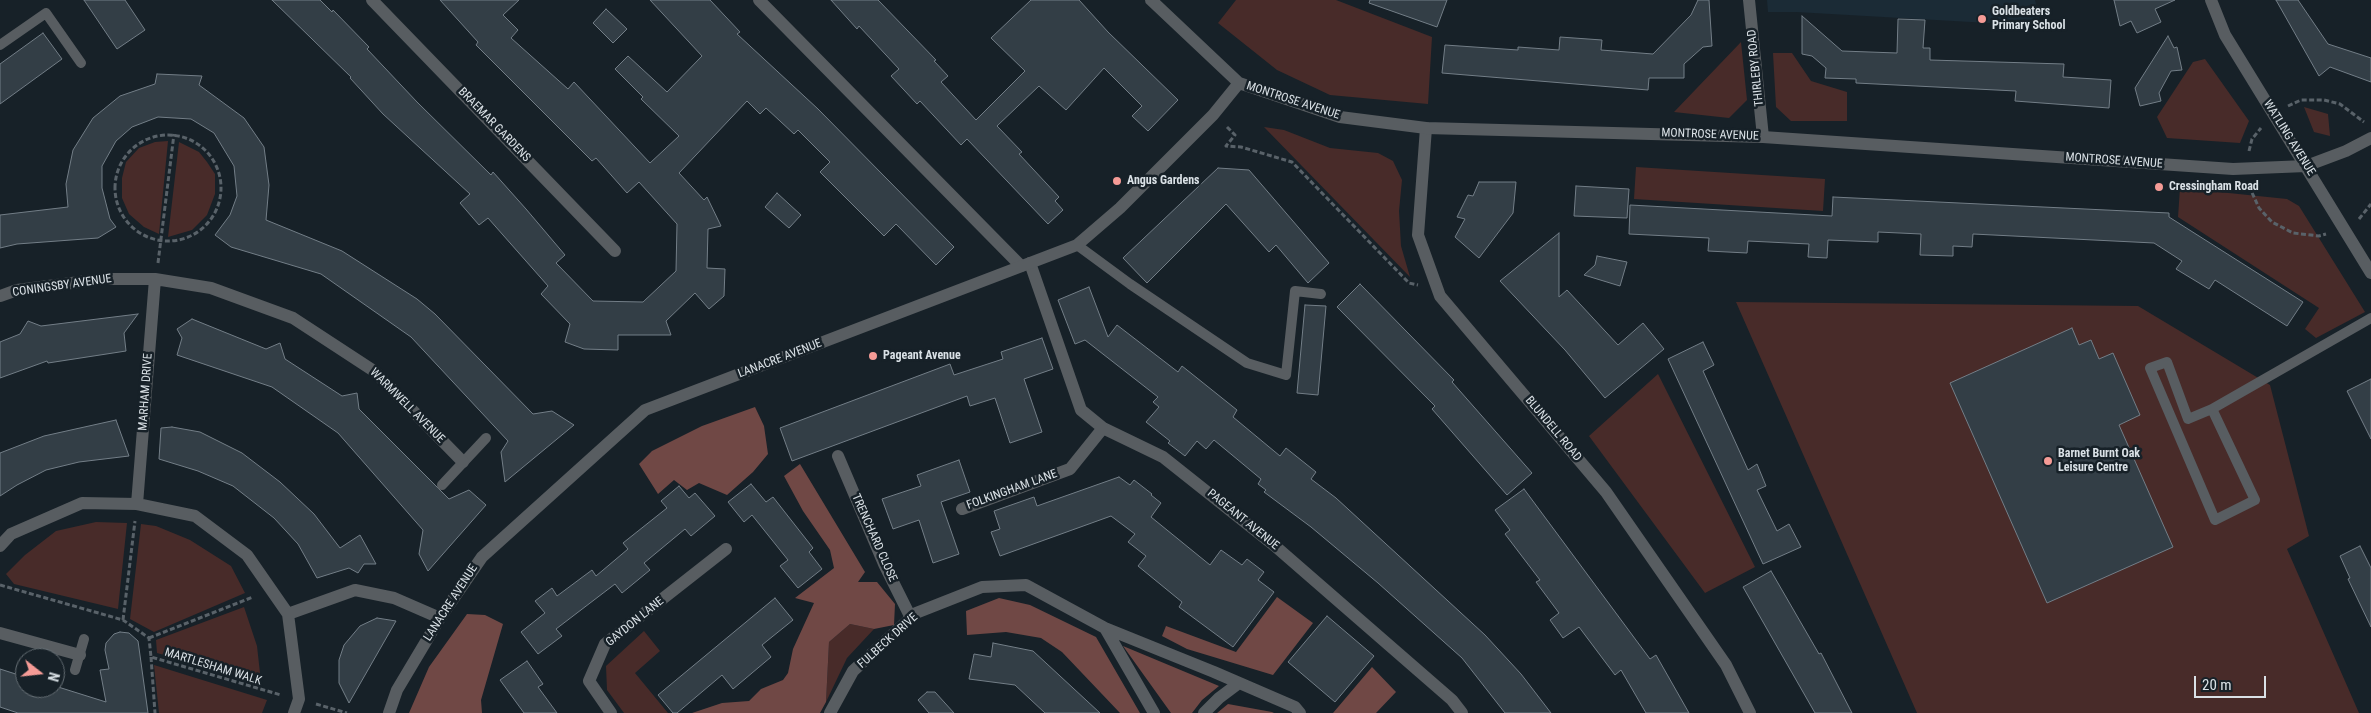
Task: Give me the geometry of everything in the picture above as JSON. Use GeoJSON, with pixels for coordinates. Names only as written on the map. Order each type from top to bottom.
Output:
{"type":"FeatureCollection","features":[{"type":"Feature","properties":{"kind":"street","name":"BRAEMAR GARDENS"},"geometry":{"type":"LineString","coordinates":[[372,0],[615,251]]}},
{"type":"Feature","properties":{"kind":"street"},"geometry":{"type":"LineString","coordinates":[[759,0],[1026,265]]}},
{"type":"Feature","properties":{"kind":"street","name":"MONTROSE AVENUE"},"geometry":{"type":"LineString","coordinates":[[1152,0],[1239,84],[1340,117],[1426,128],[1763,137],[2233,169],[2306,166]]}},
{"type":"Feature","properties":{"kind":"street","name":"THIRLEBY ROAD"},"geometry":{"type":"LineString","coordinates":[[1749,0],[1763,137]]}},
{"type":"Feature","properties":{"kind":"street","name":"WATLING AVENUE"},"geometry":{"type":"LineString","coordinates":[[2211,0],[2226,35],[2371,273]]}},
{"type":"Feature","properties":{"kind":"street","name":"LANACRE AVENUE"},"geometry":{"type":"LineString","coordinates":[[389,713],[397,690],[440,618],[482,557],[645,410],[1077,245],[1120,208],[1213,115],[1239,84]]}},
{"type":"Feature","properties":{"kind":"street","name":"BLUNDELL ROAD"},"geometry":{"type":"LineString","coordinates":[[1426,128],[1418,234],[1440,296],[1606,492],[1726,666],[1750,713]]}},
{"type":"Feature","properties":{"kind":"street"},"geometry":{"type":"LineString","coordinates":[[2306,166],[2346,151],[2371,138]]}},
{"type":"Feature","properties":{"kind":"street","name":"PAGEANT AVENUE"},"geometry":{"type":"LineString","coordinates":[[1026,265],[1081,410],[1103,428],[1163,457],[1260,534],[1452,700],[1462,713]]}},
{"type":"Feature","properties":{"kind":"street","name":"CONINGSBY AVENUE"},"geometry":{"type":"LineString","coordinates":[[0,296],[16,290],[103,279],[155,279]]}},
{"type":"Feature","properties":{"kind":"street","name":"WARMWELL AVENUE"},"geometry":{"type":"LineString","coordinates":[[155,279],[211,288],[293,318],[374,371],[463,462]]}},
{"type":"Feature","properties":{"kind":"street","name":"MARHAM DRIVE"},"geometry":{"type":"LineString","coordinates":[[137,504],[155,279]]}},
{"type":"Feature","properties":{"kind":"street","name":"FOLKINGHAM LANE"},"geometry":{"type":"LineString","coordinates":[[962,509],[1070,469],[1103,428]]}},
{"type":"Feature","properties":{"kind":"street","name":"TRENCHARD CLOSE"},"geometry":{"type":"LineString","coordinates":[[838,456],[884,564],[911,618]]}},
{"type":"Feature","properties":{"kind":"street"},"geometry":{"type":"LineString","coordinates":[[0,546],[11,534],[82,503],[137,504],[195,516],[247,555],[288,614],[299,699],[294,713]]}},
{"type":"Feature","properties":{"kind":"street","name":"GAYDON LANE"},"geometry":{"type":"LineString","coordinates":[[611,713],[589,681],[606,644],[726,549]]}},
{"type":"Feature","properties":{"kind":"street","name":"FULBECK DRIVE"},"geometry":{"type":"LineString","coordinates":[[830,713],[854,671],[916,613],[982,588],[1026,585],[1105,628],[1295,707],[1300,713]]}},
{"type":"Feature","properties":{"kind":"street"},"geometry":{"type":"LineString","coordinates":[[288,614],[355,590],[394,598],[440,618]]}},
{"type":"Feature","properties":{"kind":"street"},"geometry":{"type":"LineString","coordinates":[[1105,628],[1154,713]]}},
{"type":"Feature","properties":{"kind":"street"},"geometry":{"type":"LineString","coordinates":[[0,633],[80,655]]}},
{"type":"Feature","properties":{"kind":"street"},"geometry":{"type":"LineString","coordinates":[[1204,713],[1218,698],[1239,683]]}},
{"type":"Feature","properties":{"kind":"lane"},"geometry":{"type":"LineString","coordinates":[[0,45],[46,13],[81,63]]}},
{"type":"Feature","properties":{"kind":"lane"},"geometry":{"type":"LineString","coordinates":[[1077,245],[1130,284],[1247,363],[1286,374],[1296,291],[1321,294]]}},
{"type":"Feature","properties":{"kind":"lane"},"geometry":{"type":"LineString","coordinates":[[2212,409],[2255,500],[2215,520],[2150,368],[2167,362],[2188,419],[2212,409],[2371,318]]}},
{"type":"Feature","properties":{"kind":"lane"},"geometry":{"type":"LineString","coordinates":[[442,485],[486,438]]}},
{"type":"Feature","properties":{"kind":"lane"},"geometry":{"type":"LineString","coordinates":[[75,670],[84,639]]}},
{"type":"Feature","properties":{"kind":"path"},"geometry":{"type":"LineString","coordinates":[[2301,100],[2324,100],[2340,104],[2368,125]]}},
{"type":"Feature","properties":{"kind":"path"},"geometry":{"type":"LineString","coordinates":[[1213,115],[1236,135],[1226,146],[1241,147],[1292,162],[1409,283],[1438,290]]}},
{"type":"Feature","properties":{"kind":"path"},"geometry":{"type":"LineString","coordinates":[[161,134],[174,134],[192,139],[210,153],[219,170],[222,188],[220,203],[212,220],[198,233],[181,240],[162,241],[147,237],[136,231],[123,217],[116,202],[116,179],[122,161],[134,146],[143,140],[161,134]]}},
{"type":"Feature","properties":{"kind":"path"},"geometry":{"type":"LineString","coordinates":[[155,279],[162,241],[174,134]]}},
{"type":"Feature","properties":{"kind":"path"},"geometry":{"type":"LineString","coordinates":[[123,620],[137,504]]}},
{"type":"Feature","properties":{"kind":"path"},"geometry":{"type":"LineString","coordinates":[[0,585],[123,620],[149,638],[272,590]]}},
{"type":"Feature","properties":{"kind":"path","name":"MARTLESHAM WALK"},"geometry":{"type":"LineString","coordinates":[[149,638],[151,657],[260,690],[347,713]]}},
{"type":"Feature","properties":{"kind":"path"},"geometry":{"type":"LineString","coordinates":[[151,657],[155,713]]}},
{"type":"Feature","properties":{"kind":"shaded area"},"geometry":{"type":"Polygon","coordinates":[[[1236,0],[1336,0],[1432,37],[1428,104],[1330,95],[1277,70],[1218,23],[1236,0]]]}},
{"type":"Feature","properties":{"kind":"shaded area","name":"Goldbeaters Primary School"},"geometry":{"type":"Polygon","coordinates":[[[1767,0],[2035,0],[2041,26],[1768,12],[1767,0]]]}},
{"type":"Feature","properties":{"kind":"shaded area"},"geometry":{"type":"Polygon","coordinates":[[[1741,42],[1747,100],[1729,118],[1674,112],[1741,42]]]}},
{"type":"Feature","properties":{"kind":"shaded area"},"geometry":{"type":"Polygon","coordinates":[[[1773,53],[1792,53],[1811,81],[1847,92],[1847,121],[1791,121],[1776,107],[1773,53]]]}},
{"type":"Feature","properties":{"kind":"shaded area"},"geometry":{"type":"Polygon","coordinates":[[[2205,59],[2249,121],[2240,143],[2167,138],[2157,117],[2193,62],[2205,59]]]}},
{"type":"Feature","properties":{"kind":"shaded area"},"geometry":{"type":"Polygon","coordinates":[[[2304,107],[2328,114],[2330,136],[2314,132],[2304,107]]]}},
{"type":"Feature","properties":{"kind":"shaded area"},"geometry":{"type":"Polygon","coordinates":[[[1264,127],[1284,130],[1330,148],[1378,153],[1393,161],[1402,180],[1399,211],[1401,246],[1410,277],[1264,127]]]}},
{"type":"Feature","properties":{"kind":"shaded area"},"geometry":{"type":"Polygon","coordinates":[[[168,141],[159,234],[144,227],[129,214],[122,198],[122,178],[126,162],[139,148],[155,142],[168,141]]]}},
{"type":"Feature","properties":{"kind":"shaded area"},"geometry":{"type":"Polygon","coordinates":[[[179,142],[199,152],[207,162],[215,174],[215,194],[207,215],[192,230],[168,237],[179,142]]]}},
{"type":"Feature","properties":{"kind":"shaded area"},"geometry":{"type":"Polygon","coordinates":[[[1636,167],[1825,179],[1823,211],[1634,199],[1636,167]]]}},
{"type":"Feature","properties":{"kind":"shaded area"},"geometry":{"type":"Polygon","coordinates":[[[2180,188],[2287,199],[2299,206],[2365,312],[2316,338],[2305,329],[2319,308],[2178,217],[2180,188]]]}},
{"type":"Feature","properties":{"kind":"shaded area","name":"Barnet Burnt Oak Leisure Centre"},"geometry":{"type":"Polygon","coordinates":[[[1736,302],[2138,306],[2270,385],[2309,536],[2287,549],[2359,713],[1917,713],[1736,302]]]}},
{"type":"Feature","properties":{"kind":"shaded area"},"geometry":{"type":"Polygon","coordinates":[[[1658,374],[1755,567],[1705,593],[1589,436],[1658,374]]]}},
{"type":"Feature","properties":{"kind":"shaded area"},"geometry":{"type":"Polygon","coordinates":[[[755,407],[764,426],[768,454],[753,472],[727,495],[699,483],[687,490],[674,480],[658,494],[639,464],[652,451],[702,426],[755,407]]]}},
{"type":"Feature","properties":{"kind":"shaded area"},"geometry":{"type":"Polygon","coordinates":[[[800,464],[865,572],[858,582],[877,582],[895,604],[894,625],[874,629],[850,624],[829,642],[826,702],[820,713],[692,713],[722,703],[749,701],[761,689],[783,680],[788,673],[793,649],[814,603],[795,598],[834,568],[830,550],[803,511],[784,476],[800,464]]]}},
{"type":"Feature","properties":{"kind":"shaded area"},"geometry":{"type":"Polygon","coordinates":[[[96,522],[127,523],[118,609],[14,584],[6,574],[25,555],[56,531],[96,522]]]}},
{"type":"Feature","properties":{"kind":"shaded area"},"geometry":{"type":"Polygon","coordinates":[[[141,524],[156,526],[190,540],[231,566],[245,593],[154,632],[130,619],[141,524]]]}},
{"type":"Feature","properties":{"kind":"shaded area"},"geometry":{"type":"Polygon","coordinates":[[[1277,597],[1313,623],[1273,675],[1187,649],[1162,636],[1166,626],[1236,652],[1277,597]]]}},
{"type":"Feature","properties":{"kind":"shaded area"},"geometry":{"type":"Polygon","coordinates":[[[999,598],[1030,605],[1096,637],[1140,713],[1120,713],[1062,652],[1041,638],[1006,632],[967,635],[966,611],[999,598]]]}},
{"type":"Feature","properties":{"kind":"shaded area"},"geometry":{"type":"Polygon","coordinates":[[[244,607],[257,646],[261,682],[157,653],[156,640],[244,607]]]}},
{"type":"Feature","properties":{"kind":"shaded area"},"geometry":{"type":"Polygon","coordinates":[[[467,614],[485,615],[503,624],[481,700],[482,713],[409,713],[429,667],[467,614]]]}},
{"type":"Feature","properties":{"kind":"shaded area"},"geometry":{"type":"Polygon","coordinates":[[[850,624],[874,629],[847,658],[826,702],[829,642],[850,624]]]}},
{"type":"Feature","properties":{"kind":"shaded area"},"geometry":{"type":"Polygon","coordinates":[[[644,631],[660,651],[635,673],[668,713],[624,713],[607,690],[606,666],[644,631]]]}},
{"type":"Feature","properties":{"kind":"shaded area"},"geometry":{"type":"Polygon","coordinates":[[[1123,646],[1219,686],[1202,700],[1192,713],[1171,713],[1123,646]]]}},
{"type":"Feature","properties":{"kind":"shaded area"},"geometry":{"type":"Polygon","coordinates":[[[154,665],[267,700],[262,713],[159,713],[154,665]]]}},
{"type":"Feature","properties":{"kind":"shaded area"},"geometry":{"type":"Polygon","coordinates":[[[1372,667],[1396,692],[1376,713],[1333,713],[1372,667]]]}},
{"type":"Feature","properties":{"kind":"shaded area"},"geometry":{"type":"Polygon","coordinates":[[[1228,704],[1272,712],[1274,713],[1217,713],[1228,704]]]}},
{"type":"Feature","properties":{"kind":"building"},"geometry":{"type":"Polygon","coordinates":[[[84,0],[125,0],[145,30],[117,49],[84,0]]]}},
{"type":"Feature","properties":{"kind":"building"},"geometry":{"type":"Polygon","coordinates":[[[272,0],[320,0],[332,12],[333,10],[369,47],[367,49],[417,102],[491,175],[493,172],[565,255],[556,263],[593,301],[643,302],[676,271],[677,224],[639,182],[627,193],[596,158],[592,161],[476,45],[478,42],[440,0],[519,0],[503,15],[518,30],[511,38],[568,89],[574,82],[650,163],[679,136],[641,99],[643,97],[615,69],[628,56],[667,92],[702,56],[650,0],[710,0],[740,32],[737,34],[818,109],[954,247],[936,265],[896,224],[884,236],[820,172],[830,162],[798,130],[794,134],[766,108],[760,114],[747,101],[679,173],[704,200],[707,197],[721,226],[708,229],[707,268],[725,269],[724,296],[709,309],[695,293],[666,321],[671,335],[618,335],[618,350],[584,349],[565,342],[570,324],[541,294],[548,286],[488,218],[479,225],[460,203],[470,194],[383,114],[351,77],[272,0]]]}},
{"type":"Feature","properties":{"kind":"building"},"geometry":{"type":"Polygon","coordinates":[[[831,0],[878,0],[936,60],[934,61],[948,76],[941,82],[976,120],[1025,71],[991,38],[1031,0],[1079,0],[1108,32],[1178,100],[1148,131],[1132,116],[1142,106],[1104,68],[1066,110],[1039,86],[997,126],[1022,152],[1019,154],[1059,197],[1055,201],[1063,210],[1048,224],[967,139],[961,145],[920,101],[917,104],[891,76],[899,69],[859,26],[857,29],[831,0]]]}},
{"type":"Feature","properties":{"kind":"building"},"geometry":{"type":"Polygon","coordinates":[[[1370,0],[1447,0],[1437,27],[1369,3],[1370,0]]]}},
{"type":"Feature","properties":{"kind":"building"},"geometry":{"type":"Polygon","coordinates":[[[1698,0],[1709,0],[1712,46],[1703,47],[1684,64],[1684,78],[1649,78],[1648,90],[1442,73],[1445,45],[1518,50],[1518,47],[1559,50],[1560,37],[1602,40],[1601,50],[1653,54],[1691,15],[1698,0]]]}},
{"type":"Feature","properties":{"kind":"building"},"geometry":{"type":"Polygon","coordinates":[[[2114,0],[2175,0],[2155,9],[2161,22],[2137,33],[2131,21],[2120,26],[2114,0]]]}},
{"type":"Feature","properties":{"kind":"building"},"geometry":{"type":"Polygon","coordinates":[[[2276,0],[2298,0],[2328,44],[2371,58],[2371,82],[2330,67],[2319,76],[2276,0]]]}},
{"type":"Feature","properties":{"kind":"building"},"geometry":{"type":"Polygon","coordinates":[[[606,9],[627,29],[613,43],[593,23],[606,9]]]}},
{"type":"Feature","properties":{"kind":"building"},"geometry":{"type":"Polygon","coordinates":[[[1802,16],[1842,51],[1897,53],[1898,19],[1925,20],[1923,48],[1930,48],[1930,60],[2064,64],[2063,77],[2111,80],[2109,108],[2015,101],[2016,91],[1856,83],[1856,79],[1825,78],[1826,68],[1812,56],[1802,54],[1802,16]]]}},
{"type":"Feature","properties":{"kind":"building"},"geometry":{"type":"Polygon","coordinates":[[[43,33],[62,59],[0,104],[0,64],[43,33]]]}},
{"type":"Feature","properties":{"kind":"building"},"geometry":{"type":"Polygon","coordinates":[[[2168,36],[2174,48],[2177,47],[2182,70],[2171,71],[2159,93],[2161,101],[2140,106],[2135,88],[2168,36]]]}},
{"type":"Feature","properties":{"kind":"building"},"geometry":{"type":"Polygon","coordinates":[[[157,74],[202,76],[199,85],[244,118],[264,147],[269,185],[266,220],[342,251],[417,299],[435,314],[533,414],[552,411],[574,425],[505,482],[501,452],[508,441],[411,337],[321,274],[231,247],[215,235],[230,215],[237,196],[234,166],[214,133],[191,119],[158,117],[132,127],[116,141],[102,166],[102,188],[110,219],[116,227],[98,238],[17,244],[0,248],[0,215],[68,207],[66,184],[73,150],[93,118],[120,96],[155,84],[157,74]]]}},
{"type":"Feature","properties":{"kind":"building"},"geometry":{"type":"Polygon","coordinates":[[[1218,168],[1249,170],[1329,263],[1308,283],[1276,245],[1269,252],[1226,204],[1147,283],[1123,258],[1218,168]]]}},
{"type":"Feature","properties":{"kind":"building"},"geometry":{"type":"Polygon","coordinates":[[[1479,182],[1516,182],[1513,213],[1479,258],[1455,237],[1465,219],[1457,217],[1468,195],[1473,196],[1479,182]]]}},
{"type":"Feature","properties":{"kind":"building"},"geometry":{"type":"Polygon","coordinates":[[[1576,186],[1629,189],[1627,218],[1574,216],[1576,186]]]}},
{"type":"Feature","properties":{"kind":"building"},"geometry":{"type":"Polygon","coordinates":[[[777,193],[801,215],[789,228],[765,207],[777,193]]]}},
{"type":"Feature","properties":{"kind":"building"},"geometry":{"type":"Polygon","coordinates":[[[1833,197],[2169,213],[2169,217],[2303,302],[2287,326],[2215,280],[2209,289],[2176,269],[2182,261],[2154,243],[1973,234],[1972,247],[1953,246],[1953,256],[1920,255],[1921,234],[1878,232],[1878,242],[1828,240],[1827,258],[1808,257],[1809,244],[1748,241],[1747,253],[1708,251],[1709,238],[1629,234],[1630,205],[1832,216],[1833,197]]]}},
{"type":"Feature","properties":{"kind":"building"},"geometry":{"type":"Polygon","coordinates":[[[1559,233],[1559,297],[1567,290],[1618,345],[1643,323],[1664,349],[1605,398],[1565,350],[1500,281],[1559,233]]]}},
{"type":"Feature","properties":{"kind":"building"},"geometry":{"type":"Polygon","coordinates":[[[1597,256],[1627,262],[1620,286],[1584,275],[1595,265],[1597,256]]]}},
{"type":"Feature","properties":{"kind":"building"},"geometry":{"type":"Polygon","coordinates":[[[1360,284],[1454,380],[1452,382],[1532,473],[1507,495],[1432,409],[1435,406],[1337,307],[1360,284]]]}},
{"type":"Feature","properties":{"kind":"building"},"geometry":{"type":"Polygon","coordinates":[[[1089,287],[1108,337],[1117,325],[1178,372],[1182,366],[1237,410],[1233,417],[1280,456],[1286,448],[1316,472],[1311,479],[1336,498],[1485,635],[1521,674],[1551,713],[1505,713],[1462,658],[1378,583],[1311,527],[1264,492],[1266,490],[1258,484],[1261,479],[1214,440],[1206,449],[1197,441],[1185,456],[1168,443],[1170,441],[1146,422],[1159,407],[1153,402],[1158,397],[1085,340],[1075,344],[1058,300],[1089,287]]]}},
{"type":"Feature","properties":{"kind":"building"},"geometry":{"type":"Polygon","coordinates":[[[1305,305],[1326,306],[1318,395],[1297,393],[1305,305]]]}},
{"type":"Feature","properties":{"kind":"building"},"geometry":{"type":"Polygon","coordinates":[[[138,314],[124,333],[126,351],[48,363],[47,361],[0,378],[0,342],[20,334],[28,321],[41,326],[138,314]]]}},
{"type":"Feature","properties":{"kind":"building"},"geometry":{"type":"Polygon","coordinates":[[[192,319],[266,349],[280,343],[285,359],[342,396],[357,393],[359,409],[449,499],[469,490],[486,505],[428,571],[419,554],[423,530],[338,433],[272,387],[177,355],[182,338],[177,329],[192,319]]]}},
{"type":"Feature","properties":{"kind":"building","name":"Barnet Burnt Oak Leisure Centre"},"geometry":{"type":"Polygon","coordinates":[[[2072,328],[2079,345],[2091,340],[2099,359],[2113,353],[2140,415],[2119,425],[2173,547],[2047,603],[1950,383],[2072,328]]]}},
{"type":"Feature","properties":{"kind":"building"},"geometry":{"type":"Polygon","coordinates":[[[1042,338],[1053,369],[1024,379],[1042,432],[1010,443],[995,398],[970,406],[967,396],[792,461],[780,428],[950,364],[954,375],[1003,359],[1001,352],[1042,338]]]}},
{"type":"Feature","properties":{"kind":"building"},"geometry":{"type":"Polygon","coordinates":[[[1703,342],[1714,365],[1703,371],[1748,470],[1757,464],[1766,486],[1757,490],[1777,531],[1789,524],[1801,547],[1763,564],[1668,359],[1703,342]]]}},
{"type":"Feature","properties":{"kind":"building"},"geometry":{"type":"Polygon","coordinates":[[[2371,379],[2371,439],[2347,391],[2371,379]]]}},
{"type":"Feature","properties":{"kind":"building"},"geometry":{"type":"Polygon","coordinates":[[[116,420],[129,456],[79,462],[46,470],[0,496],[0,453],[44,436],[116,420]]]}},
{"type":"Feature","properties":{"kind":"building"},"geometry":{"type":"Polygon","coordinates":[[[172,427],[200,432],[242,453],[280,482],[314,514],[340,548],[360,535],[376,564],[364,564],[358,573],[349,568],[317,578],[298,544],[274,518],[233,486],[198,471],[159,459],[161,428],[172,427]]]}},
{"type":"Feature","properties":{"kind":"building"},"geometry":{"type":"Polygon","coordinates":[[[959,460],[970,492],[941,502],[959,554],[933,563],[919,520],[893,529],[882,499],[921,486],[917,475],[959,460]]]}},
{"type":"Feature","properties":{"kind":"building"},"geometry":{"type":"Polygon","coordinates":[[[1119,477],[1130,485],[1134,480],[1152,494],[1161,503],[1151,517],[1210,565],[1221,550],[1242,565],[1247,559],[1264,572],[1258,580],[1274,592],[1233,647],[1179,607],[1182,602],[1138,566],[1146,556],[1128,542],[1135,534],[1111,516],[1000,556],[991,532],[1000,529],[994,511],[1034,497],[1037,506],[1119,477]]]}},
{"type":"Feature","properties":{"kind":"building"},"geometry":{"type":"Polygon","coordinates":[[[751,484],[766,502],[773,497],[813,548],[809,552],[822,569],[798,588],[780,566],[788,560],[752,515],[744,522],[728,502],[751,484]]]}},
{"type":"Feature","properties":{"kind":"building"},"geometry":{"type":"Polygon","coordinates":[[[679,486],[689,498],[695,493],[715,516],[691,536],[685,529],[644,563],[650,570],[622,593],[615,584],[556,629],[562,636],[538,654],[521,632],[545,613],[535,601],[552,588],[557,596],[592,570],[596,576],[628,549],[623,543],[667,508],[661,501],[679,486]]]}},
{"type":"Feature","properties":{"kind":"building"},"geometry":{"type":"Polygon","coordinates":[[[1524,489],[1650,659],[1656,655],[1689,713],[1646,713],[1621,670],[1615,675],[1579,627],[1563,638],[1550,620],[1559,613],[1536,582],[1540,580],[1505,534],[1510,530],[1495,510],[1524,489]]]}},
{"type":"Feature","properties":{"kind":"building"},"geometry":{"type":"Polygon","coordinates":[[[2360,546],[2371,568],[2371,627],[2348,579],[2350,578],[2340,556],[2360,546]]]}},
{"type":"Feature","properties":{"kind":"building"},"geometry":{"type":"Polygon","coordinates":[[[1771,571],[1819,654],[1821,653],[1852,713],[1815,713],[1743,587],[1771,571]]]}},
{"type":"Feature","properties":{"kind":"building"},"geometry":{"type":"Polygon","coordinates":[[[775,598],[793,620],[762,645],[771,657],[733,689],[722,675],[677,713],[673,713],[658,695],[775,598]]]}},
{"type":"Feature","properties":{"kind":"building"},"geometry":{"type":"Polygon","coordinates":[[[1327,616],[1374,656],[1335,702],[1288,662],[1327,616]]]}},
{"type":"Feature","properties":{"kind":"building"},"geometry":{"type":"Polygon","coordinates":[[[377,618],[396,621],[349,703],[339,683],[339,660],[344,645],[360,626],[377,618]]]}},
{"type":"Feature","properties":{"kind":"building"},"geometry":{"type":"Polygon","coordinates":[[[120,632],[129,633],[138,641],[148,713],[18,713],[0,707],[0,669],[15,674],[15,698],[65,698],[65,689],[106,702],[100,670],[109,669],[105,650],[106,643],[114,634],[120,632]]]}},
{"type":"Feature","properties":{"kind":"building"},"geometry":{"type":"Polygon","coordinates":[[[993,643],[1033,651],[1100,713],[1045,713],[1015,685],[969,679],[974,654],[991,657],[993,643]]]}},
{"type":"Feature","properties":{"kind":"building"},"geometry":{"type":"Polygon","coordinates":[[[527,661],[543,684],[538,687],[557,713],[524,713],[500,680],[527,661]]]}},
{"type":"Feature","properties":{"kind":"building"},"geometry":{"type":"Polygon","coordinates":[[[927,692],[935,692],[954,713],[929,713],[918,700],[927,692]]]}},
{"type":"Feature","properties":{"kind":"place","name":"Goldbeaters Primary School"},"geometry":{"type":"Point","coordinates":[1982,19]}},
{"type":"Feature","properties":{"kind":"place","name":"Angus Gardens"},"geometry":{"type":"Point","coordinates":[1117,181]}},
{"type":"Feature","properties":{"kind":"place","name":"Cressingham Road"},"geometry":{"type":"Point","coordinates":[2159,187]}},
{"type":"Feature","properties":{"kind":"place","name":"Pageant Avenue"},"geometry":{"type":"Point","coordinates":[873,356]}},
{"type":"Feature","properties":{"kind":"place","name":"Barnet Burnt Oak Leisure Centre"},"geometry":{"type":"Point","coordinates":[2048,461]}}]}
